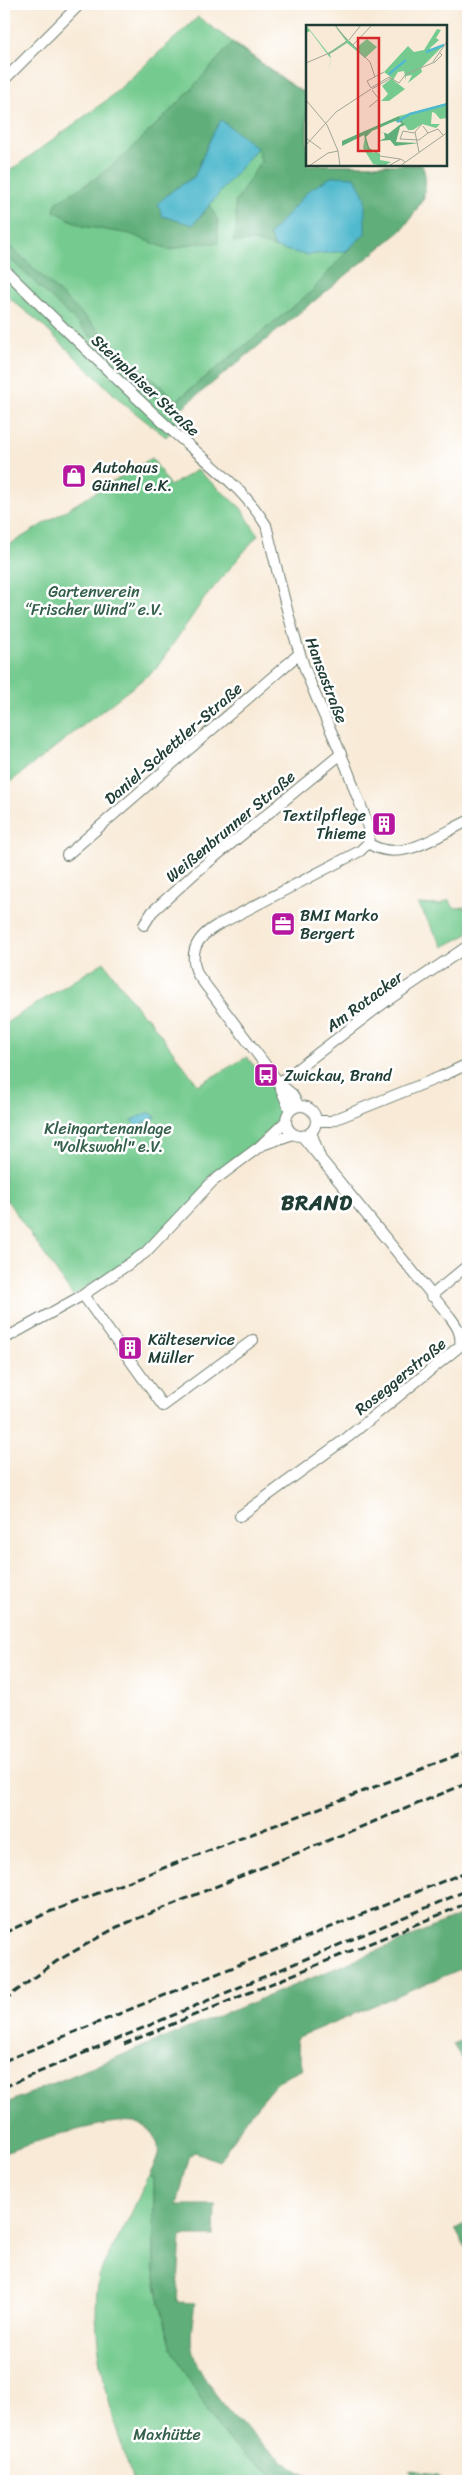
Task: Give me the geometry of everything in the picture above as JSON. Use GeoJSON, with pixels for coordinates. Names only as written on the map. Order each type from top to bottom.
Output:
{"type":"FeatureCollection","features":[{"type":"Feature","properties":{"kind":"street"},"geometry":{"type":"LineString","coordinates":[[4,80],[80,4]]}},
{"type":"Feature","properties":{"kind":"street","name":"Steinpleiser Straße"},"geometry":{"type":"LineString","coordinates":[[4,269],[74,339],[225,478],[258,513],[266,525]]}},
{"type":"Feature","properties":{"kind":"street","name":"Hansastraße"},"geometry":{"type":"LineString","coordinates":[[266,525],[300,654],[320,708],[341,754],[364,817],[369,838],[368,843]]}},
{"type":"Feature","properties":{"kind":"street","name":"Daniel-Schettler-Straße"},"geometry":{"type":"LineString","coordinates":[[67,855],[300,654]]}},
{"type":"Feature","properties":{"kind":"street","name":"Weißenbrunner Straße"},"geometry":{"type":"LineString","coordinates":[[144,925],[152,912],[194,873],[341,754]]}},
{"type":"Feature","properties":{"kind":"street"},"geometry":{"type":"LineString","coordinates":[[302,1134],[289,1131],[291,1113],[279,1083],[198,975],[194,962],[194,946],[204,933],[360,851],[368,843],[386,852],[404,850],[422,844],[468,821]]}},
{"type":"Feature","properties":{"kind":"street","name":"Am Rotacker"},"geometry":{"type":"LineString","coordinates":[[279,1083],[385,1002],[468,946]]}},
{"type":"Feature","properties":{"kind":"street"},"geometry":{"type":"LineString","coordinates":[[259,1146],[302,1134],[316,1121],[330,1121],[440,1078],[468,1064]]}},
{"type":"Feature","properties":{"kind":"street"},"geometry":{"type":"LineString","coordinates":[[4,1339],[83,1295],[144,1253],[212,1182],[259,1146],[291,1113],[304,1107],[312,1112],[316,1121]]}},
{"type":"Feature","properties":{"kind":"street","name":"Roseggerstraße"},"geometry":{"type":"LineString","coordinates":[[240,1516],[348,1437],[460,1346],[461,1338],[456,1326],[302,1134]]}},
{"type":"Feature","properties":{"kind":"street"},"geometry":{"type":"LineString","coordinates":[[431,1296],[468,1265]]}},
{"type":"Feature","properties":{"kind":"street"},"geometry":{"type":"LineString","coordinates":[[83,1295],[163,1406],[253,1340]]}},
{"type":"Feature","properties":{"kind":"green space"},"geometry":{"type":"Polygon","coordinates":[[[198,17],[299,90],[306,93],[306,166],[422,166],[424,198],[402,230],[173,414],[179,423],[166,437],[124,404],[38,321],[4,294],[4,253],[13,262],[4,251],[4,175],[107,100],[198,17]]]}},
{"type":"Feature","properties":{"kind":"green space"},"geometry":{"type":"Polygon","coordinates":[[[232,43],[299,90],[306,93],[306,166],[422,166],[425,183],[421,200],[402,230],[173,415],[4,253],[4,240],[126,356],[177,400],[311,292],[364,234],[269,235],[276,248],[254,241],[233,242],[237,226],[235,203],[261,161],[257,148],[212,135],[194,177],[173,190],[193,225],[209,204],[218,221],[218,243],[195,243],[170,250],[130,234],[82,226],[54,211],[56,203],[96,178],[124,156],[185,96],[232,43]]]}},
{"type":"Feature","properties":{"kind":"green space","name":"Gartenverein “Frischer Wind” e.V."},"geometry":{"type":"Polygon","coordinates":[[[152,458],[170,486],[197,470],[241,508],[258,535],[204,599],[156,669],[5,786],[4,548],[152,458]]]}},
{"type":"Feature","properties":{"kind":"green space"},"geometry":{"type":"Polygon","coordinates":[[[449,900],[454,908],[466,907],[468,904],[468,934],[443,947],[418,904],[439,905],[449,900]]]}},
{"type":"Feature","properties":{"kind":"green space","name":"Kleingartenanlage \"Volkswohl\" e.V."},"geometry":{"type":"Polygon","coordinates":[[[104,962],[143,1016],[146,1015],[198,1085],[247,1057],[270,1086],[278,1102],[280,1120],[143,1251],[73,1296],[4,1196],[4,1024],[104,962]]]}},
{"type":"Feature","properties":{"kind":"green space"},"geometry":{"type":"Polygon","coordinates":[[[468,1912],[468,1966],[296,2038],[303,2069],[278,2081],[247,2118],[219,2161],[195,2152],[189,2158],[177,2205],[215,2205],[214,2236],[181,2236],[177,2302],[195,2303],[192,2350],[202,2373],[214,2391],[246,2429],[264,2446],[301,2473],[318,2481],[282,2481],[250,2460],[226,2438],[208,2412],[172,2349],[160,2304],[154,2271],[154,2178],[149,2176],[158,2155],[158,2144],[154,2135],[147,2128],[137,2123],[110,2123],[4,2152],[4,2104],[468,1912]]]}},
{"type":"Feature","properties":{"kind":"green space"},"geometry":{"type":"Polygon","coordinates":[[[468,2038],[468,2061],[463,2061],[453,2044],[468,2038]]]}},
{"type":"Feature","properties":{"kind":"green space","name":"Maxhütte"},"geometry":{"type":"Polygon","coordinates":[[[149,2176],[154,2178],[154,2271],[160,2304],[250,2460],[282,2481],[134,2481],[118,2435],[105,2384],[97,2331],[96,2306],[98,2283],[102,2268],[149,2176]]]}},
{"type":"Feature","properties":{"kind":"green space"},"geometry":{"type":"Polygon","coordinates":[[[468,2222],[468,2249],[466,2249],[455,2229],[468,2222]]]}},
{"type":"Feature","properties":{"kind":"green space"},"geometry":{"type":"Polygon","coordinates":[[[409,2471],[438,2474],[444,2481],[408,2481],[415,2475],[409,2471]]]}},
{"type":"Feature","properties":{"kind":"water"},"geometry":{"type":"Polygon","coordinates":[[[221,120],[257,148],[193,225],[162,216],[158,203],[173,190],[194,177],[212,135],[221,120]]]}},
{"type":"Feature","properties":{"kind":"water"},"geometry":{"type":"Polygon","coordinates":[[[333,176],[355,177],[365,198],[365,234],[346,251],[306,255],[276,248],[269,235],[309,190],[333,176]]]}},
{"type":"Feature","properties":{"kind":"water"},"geometry":{"type":"Polygon","coordinates":[[[149,1112],[156,1117],[136,1128],[132,1120],[149,1112]]]}},
{"type":"Feature","properties":{"kind":"railway"},"geometry":{"type":"LineString","coordinates":[[4,1933],[49,1912],[468,1751]]}},
{"type":"Feature","properties":{"kind":"railway"},"geometry":{"type":"LineString","coordinates":[[4,2000],[57,1961],[117,1927],[468,1783]]}},
{"type":"Feature","properties":{"kind":"railway"},"geometry":{"type":"LineString","coordinates":[[4,2061],[468,1871]]}},
{"type":"Feature","properties":{"kind":"railway"},"geometry":{"type":"LineString","coordinates":[[4,2087],[468,1890]]}},
{"type":"Feature","properties":{"kind":"railway"},"geometry":{"type":"LineString","coordinates":[[124,2044],[468,1903]]}},
{"type":"Feature","properties":{"kind":"place","name":"Autohaus Günnel e.K."},"geometry":{"type":"Point","coordinates":[74,476]}},
{"type":"Feature","properties":{"kind":"place","name":"Textilpflege Thieme"},"geometry":{"type":"Point","coordinates":[384,824]}},
{"type":"Feature","properties":{"kind":"place","name":"BMI Marko Bergert"},"geometry":{"type":"Point","coordinates":[283,924]}},
{"type":"Feature","properties":{"kind":"place","name":"Zwickau, Brand"},"geometry":{"type":"Point","coordinates":[266,1075]}},
{"type":"Feature","properties":{"kind":"place","name":"Kälteservice Müller"},"geometry":{"type":"Point","coordinates":[130,1348]}},
{"type":"Feature","properties":{"kind":"district","name":"BRAND"},"geometry":{"type":"Point","coordinates":[317,1203]}}]}
